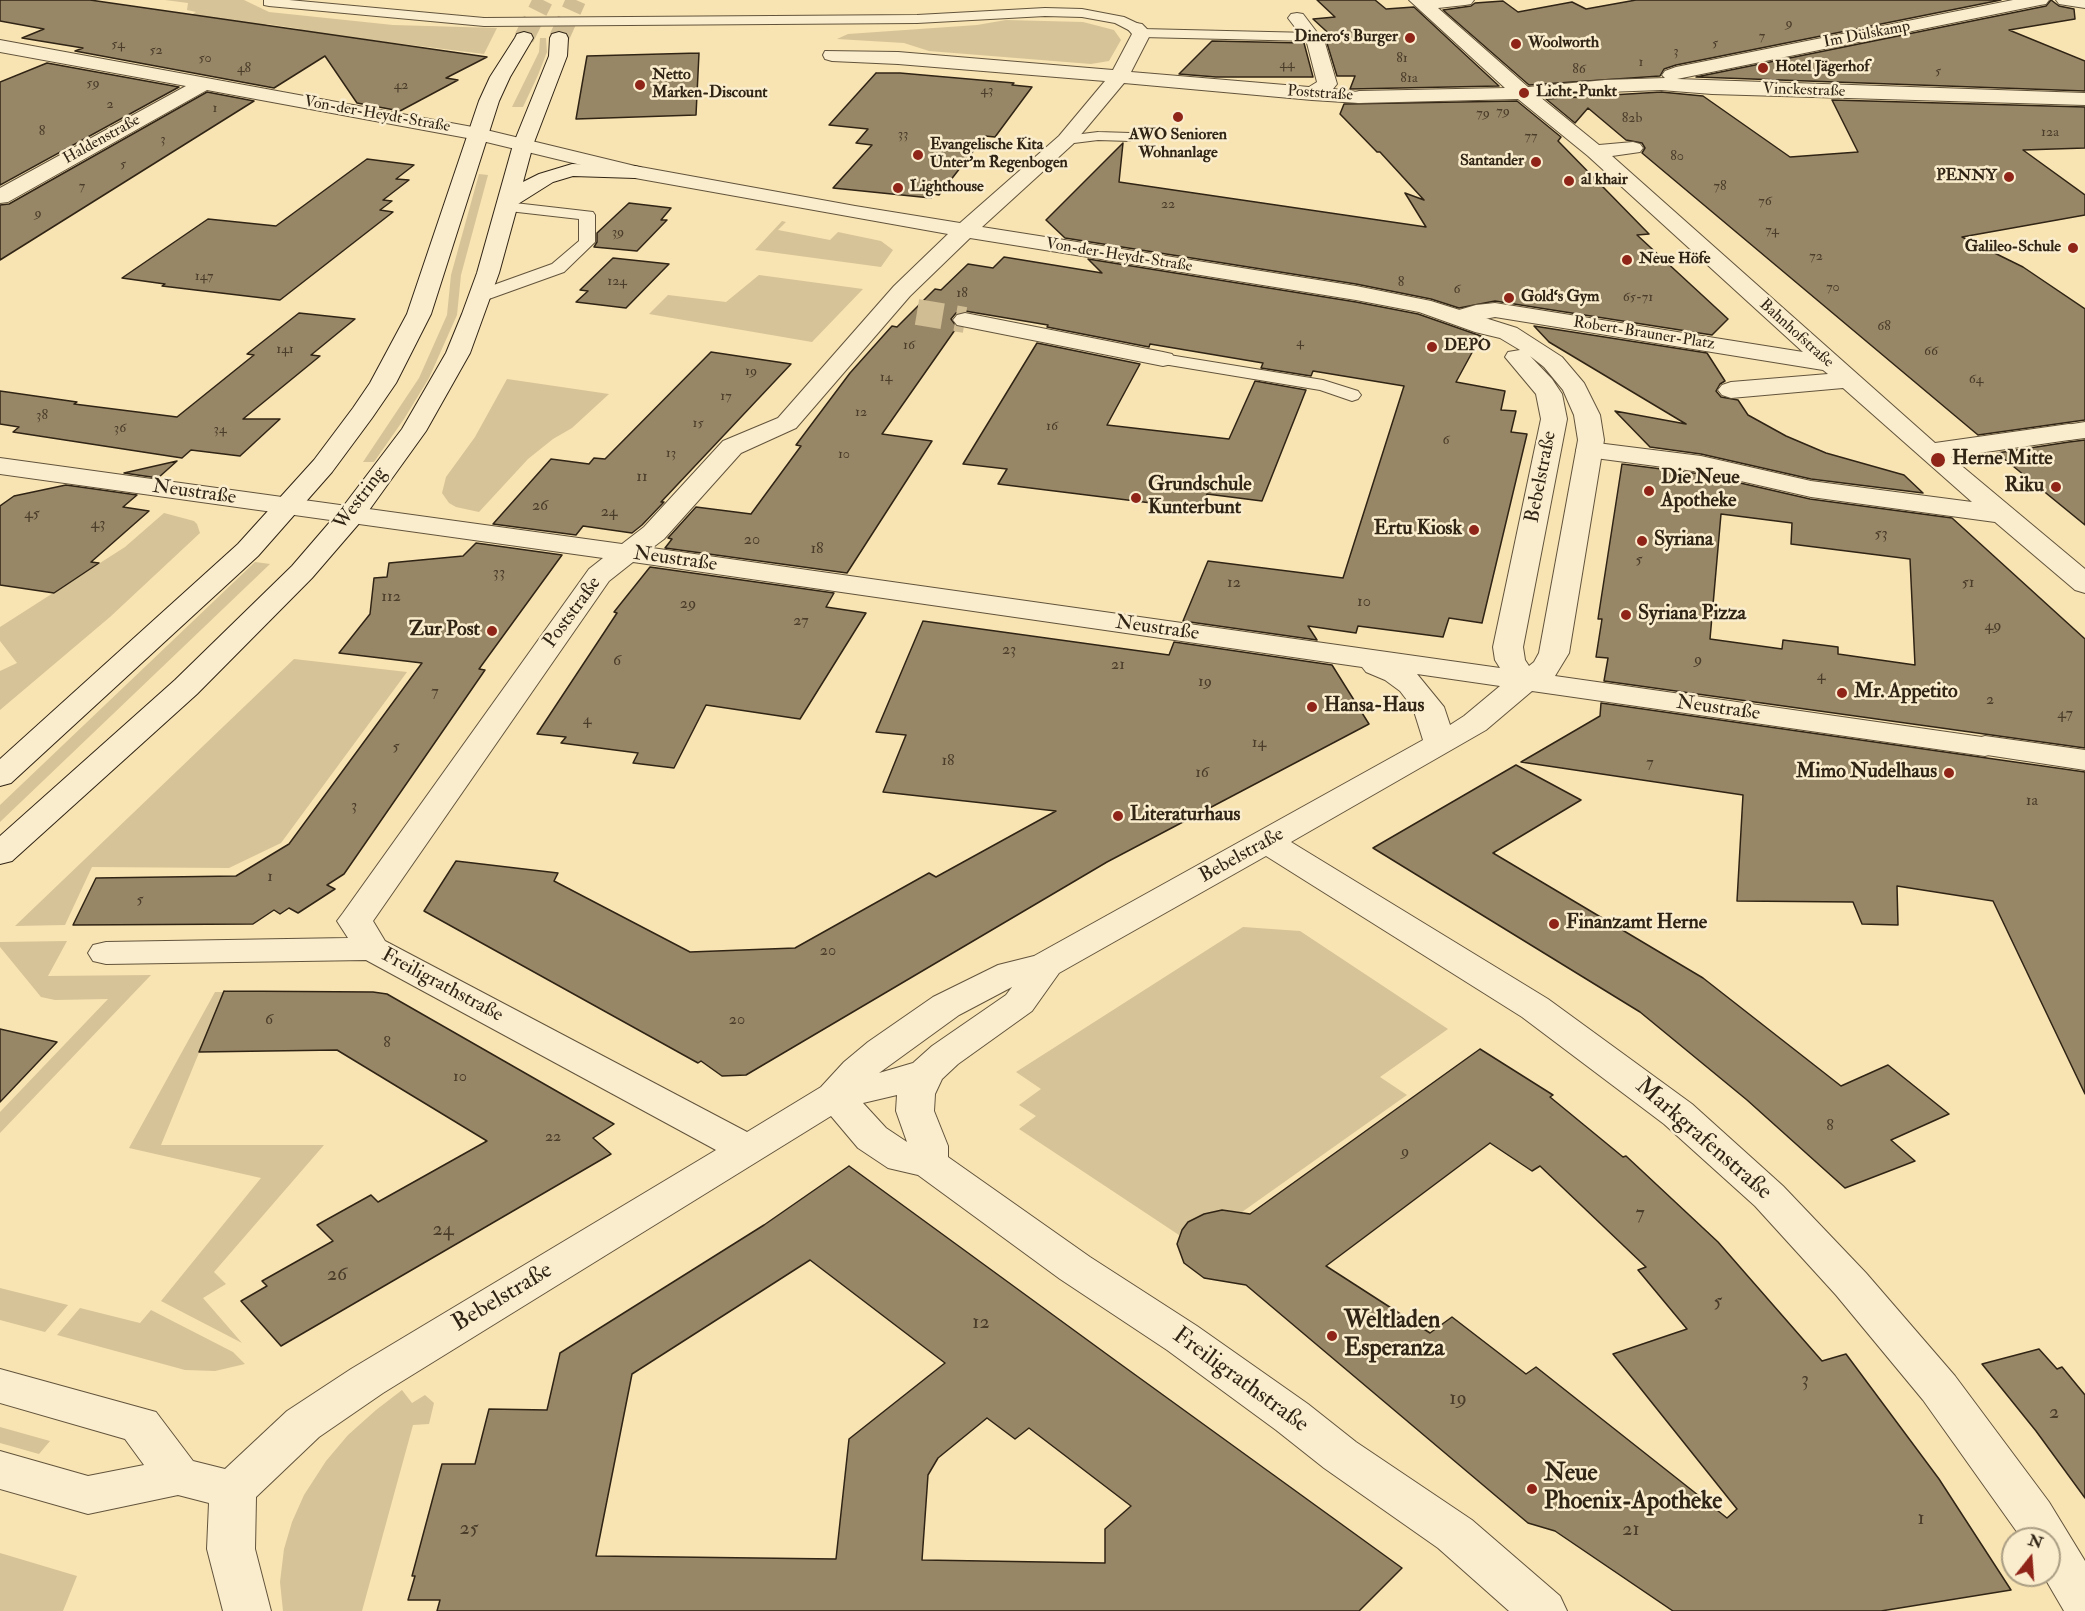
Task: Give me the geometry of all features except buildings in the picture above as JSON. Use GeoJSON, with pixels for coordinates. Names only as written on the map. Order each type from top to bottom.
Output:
{"type":"FeatureCollection","features":[{"type":"Feature","properties":{"kind":"street"},"geometry":{"type":"LineString","coordinates":[[1420,2],[1465,0]]}},
{"type":"Feature","properties":{"kind":"street","name":"Im Dülskamp"},"geometry":{"type":"LineString","coordinates":[[1661,84],[1676,73],[2040,0]]}},
{"type":"Feature","properties":{"kind":"street"},"geometry":{"type":"LineString","coordinates":[[2065,0],[2085,3]]}},
{"type":"Feature","properties":{"kind":"street","name":"Bahnhofstraße"},"geometry":{"type":"LineString","coordinates":[[1420,2],[1523,93],[1595,152],[1999,514],[2085,584]]}},
{"type":"Feature","properties":{"kind":"street"},"geometry":{"type":"LineString","coordinates":[[1297,18],[1316,43],[1327,84],[1312,94]]}},
{"type":"Feature","properties":{"kind":"street","name":"Poststraße"},"geometry":{"type":"LineString","coordinates":[[372,949],[355,921],[599,575],[629,554],[654,532],[732,447],[787,423],[902,291],[964,231],[1066,140],[1118,78],[1139,31]]}},
{"type":"Feature","properties":{"kind":"street"},"geometry":{"type":"LineString","coordinates":[[0,776],[248,550],[289,506],[351,430],[383,383],[419,314],[478,134],[500,77],[524,38]]}},
{"type":"Feature","properties":{"kind":"street","name":"Westring"},"geometry":{"type":"LineString","coordinates":[[0,854],[186,687],[249,627],[302,572],[352,513],[413,431],[438,392],[458,353],[480,296],[523,145],[558,56],[559,38]]}},
{"type":"Feature","properties":{"kind":"street","name":"Von-der-Heydt-Straße"},"geometry":{"type":"LineString","coordinates":[[0,46],[478,134],[635,172],[964,231],[1383,298],[1423,306],[1460,317],[1483,327]]}},
{"type":"Feature","properties":{"kind":"street","name":"Poststraße"},"geometry":{"type":"LineString","coordinates":[[832,55],[898,58],[1359,97],[1523,93]]}},
{"type":"Feature","properties":{"kind":"street","name":"Haldenstraße"},"geometry":{"type":"LineString","coordinates":[[0,197],[204,84]]}},
{"type":"Feature","properties":{"kind":"street","name":"Vinckestraße"},"geometry":{"type":"LineString","coordinates":[[1523,93],[1661,84],[1712,88],[2085,99]]}},
{"type":"Feature","properties":{"kind":"street","name":"Von-der-Heydt-Straße"},"geometry":{"type":"LineString","coordinates":[[530,124],[644,164],[752,192]]}},
{"type":"Feature","properties":{"kind":"street"},"geometry":{"type":"LineString","coordinates":[[1595,152],[1633,148]]}},
{"type":"Feature","properties":{"kind":"street"},"geometry":{"type":"LineString","coordinates":[[506,204],[546,178],[572,170],[635,172]]}},
{"type":"Feature","properties":{"kind":"street"},"geometry":{"type":"LineString","coordinates":[[890,307],[917,312]]}},
{"type":"Feature","properties":{"kind":"street","name":"Robert-Brauner-Platz"},"geometry":{"type":"LineString","coordinates":[[1460,317],[1495,310],[1828,363]]}},
{"type":"Feature","properties":{"kind":"street"},"geometry":{"type":"LineString","coordinates":[[964,320],[1162,359]]}},
{"type":"Feature","properties":{"kind":"street","name":"Bebelstraße"},"geometry":{"type":"LineString","coordinates":[[233,1490],[303,1424],[367,1382],[835,1095],[880,1051],[946,1006],[1011,973],[1045,965],[1267,842],[1475,723],[1524,682],[1547,667],[1554,653],[1591,440],[1583,402],[1553,362],[1508,333],[1483,327]]}},
{"type":"Feature","properties":{"kind":"street","name":"Bebelstraße"},"geometry":{"type":"LineString","coordinates":[[1483,327],[1487,335],[1526,364],[1544,384],[1549,394],[1554,419],[1508,647],[1509,660],[1524,682]]}},
{"type":"Feature","properties":{"kind":"street"},"geometry":{"type":"LineString","coordinates":[[1731,390],[1847,380]]}},
{"type":"Feature","properties":{"kind":"street"},"geometry":{"type":"LineString","coordinates":[[1929,452],[2077,431]]}},
{"type":"Feature","properties":{"kind":"street"},"geometry":{"type":"LineString","coordinates":[[1589,450],[1701,464],[1811,489],[1999,514]]}},
{"type":"Feature","properties":{"kind":"street","name":"Neustraße"},"geometry":{"type":"LineString","coordinates":[[6,472],[352,513],[1524,682],[2085,760]]}},
{"type":"Feature","properties":{"kind":"street","name":"Neustraße"},"geometry":{"type":"LineString","coordinates":[[1351,657],[1396,674],[1411,684],[1428,707],[1440,744]]}},
{"type":"Feature","properties":{"kind":"street","name":"Markgrafenstraße"},"geometry":{"type":"LineString","coordinates":[[1267,842],[1536,1008],[1686,1121],[1769,1196],[1851,1284],[1939,1388],[2040,1527]]}},
{"type":"Feature","properties":{"kind":"street","name":"Freiligrathstraße"},"geometry":{"type":"LineString","coordinates":[[106,953],[372,949],[747,1149]]}},
{"type":"Feature","properties":{"kind":"street","name":"Bebelstraße"},"geometry":{"type":"LineString","coordinates":[[835,1095],[897,1082],[926,1072],[945,1055],[1018,1003],[1034,984],[1045,965]]}},
{"type":"Feature","properties":{"kind":"street"},"geometry":{"type":"LineString","coordinates":[[926,1072],[916,1094],[915,1111],[928,1146],[929,1163]]}},
{"type":"Feature","properties":{"kind":"street","name":"Freiligrathstraße"},"geometry":{"type":"LineString","coordinates":[[835,1095],[872,1138],[902,1158],[929,1163],[1075,1268],[1182,1338],[1292,1417],[1340,1455],[1455,1534],[1543,1611]]}},
{"type":"Feature","properties":{"kind":"street"},"geometry":{"type":"LineString","coordinates":[[0,1386],[140,1425],[178,1476]]}},
{"type":"Feature","properties":{"kind":"street"},"geometry":{"type":"LineString","coordinates":[[0,1470],[88,1495],[178,1476],[233,1490],[231,1549],[247,1611]]}},
{"type":"Feature","properties":{"kind":"street","name":"Markgrafenstraße"},"geometry":{"type":"LineString","coordinates":[[2061,1563],[2085,1603]]}},
{"type":"Feature","properties":{"kind":"lane"},"geometry":{"type":"LineString","coordinates":[[269,2],[496,22],[916,19],[1046,12],[1082,13],[1119,20],[1139,31],[1311,37]]}},
{"type":"Feature","properties":{"kind":"lane"},"geometry":{"type":"LineString","coordinates":[[1066,140],[1134,133],[1082,122]]}},
{"type":"Feature","properties":{"kind":"lane"},"geometry":{"type":"LineString","coordinates":[[480,296],[558,268],[587,242],[587,215],[506,204]]}},
{"type":"Feature","properties":{"kind":"lane"},"geometry":{"type":"LineString","coordinates":[[480,296],[531,293],[569,281]]}},
{"type":"Feature","properties":{"kind":"lane"},"geometry":{"type":"LineString","coordinates":[[1162,359],[1323,385],[1352,395]]}},
{"type":"Feature","properties":{"kind":"shaded area"},"geometry":{"type":"Polygon","coordinates":[[[165,0],[244,0],[269,12],[393,25],[497,28],[484,54],[297,31],[300,29],[267,24],[262,26],[191,15],[196,12],[187,10],[188,3],[165,0]]]}},
{"type":"Feature","properties":{"kind":"shaded area"},"geometry":{"type":"Polygon","coordinates":[[[1006,20],[1083,22],[1114,30],[1121,40],[1109,61],[1091,64],[929,51],[904,43],[837,39],[848,34],[977,25],[1006,20]]]}},
{"type":"Feature","properties":{"kind":"shaded area"},"geometry":{"type":"Polygon","coordinates":[[[540,38],[546,38],[547,52],[538,75],[523,107],[512,107],[539,52],[540,38]]]}},
{"type":"Feature","properties":{"kind":"shaded area"},"geometry":{"type":"Polygon","coordinates":[[[479,174],[488,175],[461,275],[457,315],[429,378],[404,419],[374,462],[363,462],[419,378],[447,315],[451,275],[479,174]]]}},
{"type":"Feature","properties":{"kind":"shaded area"},"geometry":{"type":"Polygon","coordinates":[[[782,221],[786,222],[778,230],[830,240],[838,232],[881,241],[893,250],[881,267],[755,250],[782,221]]]}},
{"type":"Feature","properties":{"kind":"shaded area"},"geometry":{"type":"Polygon","coordinates":[[[759,275],[863,289],[812,342],[649,314],[668,295],[726,302],[759,275]]]}},
{"type":"Feature","properties":{"kind":"shaded area"},"geometry":{"type":"Polygon","coordinates":[[[507,379],[609,394],[572,428],[553,439],[528,459],[479,512],[456,507],[449,503],[442,493],[446,477],[475,437],[507,379]]]}},
{"type":"Feature","properties":{"kind":"shaded area"},"geometry":{"type":"Polygon","coordinates":[[[164,513],[194,521],[200,533],[110,617],[0,710],[0,671],[17,663],[0,641],[0,627],[125,547],[164,513]]]}},
{"type":"Feature","properties":{"kind":"shaded area"},"geometry":{"type":"Polygon","coordinates":[[[255,562],[270,564],[0,822],[0,805],[255,562]]]}},
{"type":"Feature","properties":{"kind":"shaded area"},"geometry":{"type":"Polygon","coordinates":[[[294,659],[407,672],[281,843],[229,868],[92,867],[65,925],[15,926],[294,659]]]}},
{"type":"Feature","properties":{"kind":"shaded area"},"geometry":{"type":"Polygon","coordinates":[[[1243,927],[1300,931],[1448,1029],[1380,1077],[1407,1095],[1242,1212],[1222,1210],[1204,1214],[1188,1222],[1179,1235],[1019,1129],[1036,1116],[1019,1105],[1041,1089],[1016,1072],[1243,927]]]}},
{"type":"Feature","properties":{"kind":"shaded area"},"geometry":{"type":"Polygon","coordinates":[[[67,941],[48,976],[151,975],[0,1133],[0,1112],[108,999],[55,1000],[41,997],[0,947],[0,942],[67,941]]]}},
{"type":"Feature","properties":{"kind":"shaded area"},"geometry":{"type":"Polygon","coordinates":[[[215,992],[224,992],[161,1145],[324,1145],[214,1272],[226,1284],[203,1298],[242,1343],[161,1301],[261,1178],[129,1148],[215,992]]]}},
{"type":"Feature","properties":{"kind":"shaded area"},"geometry":{"type":"Polygon","coordinates":[[[0,1288],[68,1305],[45,1332],[0,1320],[0,1288]]]}},
{"type":"Feature","properties":{"kind":"shaded area"},"geometry":{"type":"Polygon","coordinates":[[[80,1308],[140,1323],[151,1310],[233,1352],[245,1364],[215,1371],[185,1370],[57,1335],[80,1308]]]}},
{"type":"Feature","properties":{"kind":"shaded area"},"geometry":{"type":"Polygon","coordinates":[[[402,1390],[412,1403],[425,1395],[434,1403],[429,1424],[413,1425],[362,1611],[283,1611],[280,1582],[284,1549],[292,1522],[304,1495],[326,1461],[348,1435],[402,1390]]]}},
{"type":"Feature","properties":{"kind":"shaded area"},"geometry":{"type":"Polygon","coordinates":[[[0,1427],[50,1441],[39,1454],[0,1443],[0,1427]]]}},
{"type":"Feature","properties":{"kind":"shaded area"},"geometry":{"type":"Polygon","coordinates":[[[0,1553],[77,1576],[63,1611],[0,1611],[0,1553]]]}},
{"type":"Feature","properties":{"kind":"tunnel"},"geometry":{"type":"LineString","coordinates":[[524,38],[543,0]]}},
{"type":"Feature","properties":{"kind":"tunnel"},"geometry":{"type":"LineString","coordinates":[[559,38],[576,0]]}},
{"type":"Feature","properties":{"kind":"tunnel"},"geometry":{"type":"LineString","coordinates":[[917,312],[965,320]]}},
{"type":"Feature","properties":{"kind":"place","name":"Dinero‘s Burger"},"geometry":{"type":"Point","coordinates":[1410,38]}},
{"type":"Feature","properties":{"kind":"place","name":"Woolworth"},"geometry":{"type":"Point","coordinates":[1516,44]}},
{"type":"Feature","properties":{"kind":"place","name":"Hotel Jägerhof"},"geometry":{"type":"Point","coordinates":[1763,68]}},
{"type":"Feature","properties":{"kind":"place","name":"Netto Marken-Discount"},"geometry":{"type":"Point","coordinates":[640,85]}},
{"type":"Feature","properties":{"kind":"place","name":"Licht-Punkt"},"geometry":{"type":"Point","coordinates":[1524,93]}},
{"type":"Feature","properties":{"kind":"place","name":"AWO Senioren Wohnanlage"},"geometry":{"type":"Point","coordinates":[1178,117]}},
{"type":"Feature","properties":{"kind":"place","name":"Evangelische Kita Unter'm Regenbogen"},"geometry":{"type":"Point","coordinates":[918,155]}},
{"type":"Feature","properties":{"kind":"place","name":"Santander"},"geometry":{"type":"Point","coordinates":[1536,162]}},
{"type":"Feature","properties":{"kind":"place","name":"PENNY"},"geometry":{"type":"Point","coordinates":[2009,177]}},
{"type":"Feature","properties":{"kind":"place","name":"al khair"},"geometry":{"type":"Point","coordinates":[1569,181]}},
{"type":"Feature","properties":{"kind":"place","name":"Lighthouse"},"geometry":{"type":"Point","coordinates":[898,188]}},
{"type":"Feature","properties":{"kind":"place","name":"Galileo-Schule"},"geometry":{"type":"Point","coordinates":[2073,248]}},
{"type":"Feature","properties":{"kind":"place","name":"Neue Höfe"},"geometry":{"type":"Point","coordinates":[1627,260]}},
{"type":"Feature","properties":{"kind":"place","name":"Gold‘s Gym"},"geometry":{"type":"Point","coordinates":[1509,298]}},
{"type":"Feature","properties":{"kind":"place","name":"DEPO"},"geometry":{"type":"Point","coordinates":[1432,347]}},
{"type":"Feature","properties":{"kind":"place","name":"Herne Mitte"},"geometry":{"type":"Point","coordinates":[1938,460]}},
{"type":"Feature","properties":{"kind":"place","name":"Riku"},"geometry":{"type":"Point","coordinates":[2056,487]}},
{"type":"Feature","properties":{"kind":"place","name":"Die Neue Apotheke"},"geometry":{"type":"Point","coordinates":[1649,491]}},
{"type":"Feature","properties":{"kind":"place","name":"Grundschule Kunterbunt"},"geometry":{"type":"Point","coordinates":[1136,498]}},
{"type":"Feature","properties":{"kind":"place","name":"Ertu Kiosk"},"geometry":{"type":"Point","coordinates":[1474,530]}},
{"type":"Feature","properties":{"kind":"place","name":"Syriana"},"geometry":{"type":"Point","coordinates":[1642,541]}},
{"type":"Feature","properties":{"kind":"place","name":"Syriana Pizza"},"geometry":{"type":"Point","coordinates":[1626,615]}},
{"type":"Feature","properties":{"kind":"place","name":"Zur Post"},"geometry":{"type":"Point","coordinates":[492,631]}},
{"type":"Feature","properties":{"kind":"place","name":"Mr. Appetito"},"geometry":{"type":"Point","coordinates":[1842,693]}},
{"type":"Feature","properties":{"kind":"place","name":"Hansa-Haus"},"geometry":{"type":"Point","coordinates":[1312,707]}},
{"type":"Feature","properties":{"kind":"place","name":"Mimo Nudelhaus"},"geometry":{"type":"Point","coordinates":[1949,773]}},
{"type":"Feature","properties":{"kind":"place","name":"Literaturhaus"},"geometry":{"type":"Point","coordinates":[1118,816]}},
{"type":"Feature","properties":{"kind":"place","name":"Finanzamt Herne"},"geometry":{"type":"Point","coordinates":[1554,924]}},
{"type":"Feature","properties":{"kind":"place","name":"Weltladen Esperanza"},"geometry":{"type":"Point","coordinates":[1332,1336]}},
{"type":"Feature","properties":{"kind":"place","name":"Neue Phoenix-Apotheke"},"geometry":{"type":"Point","coordinates":[1532,1489]}}]}
